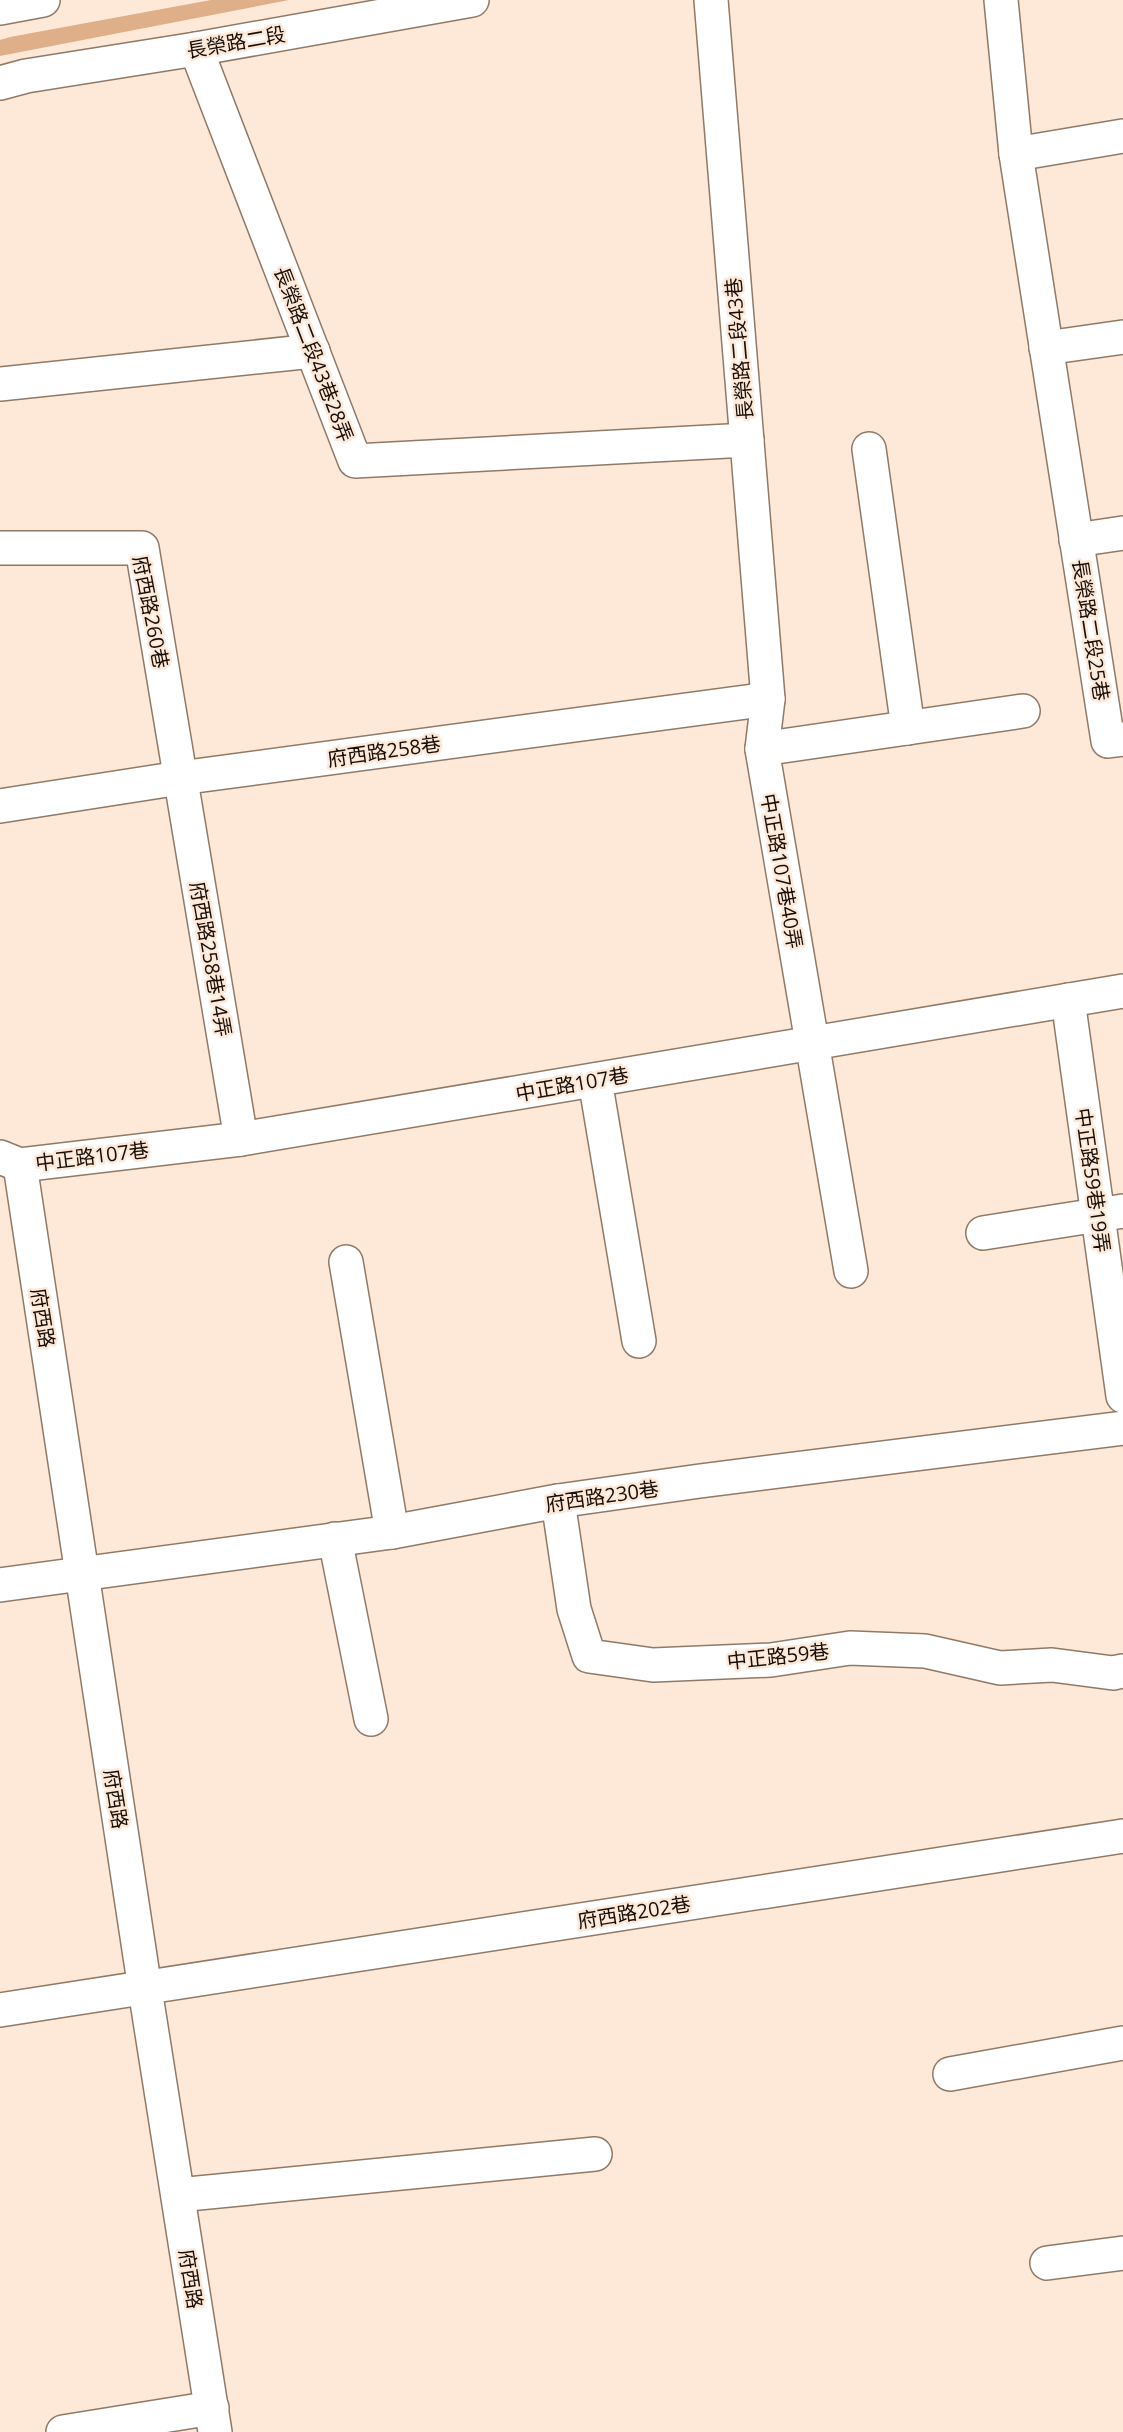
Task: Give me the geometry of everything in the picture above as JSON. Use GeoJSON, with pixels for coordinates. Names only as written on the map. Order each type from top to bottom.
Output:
{"type":"FeatureCollection","features":[{"type":"Feature","properties":{"kind":"street"},"geometry":{"type":"LineString","coordinates":[[0,8],[43,0]]}},
{"type":"Feature","properties":{"kind":"street","name":"長榮路二段"},"geometry":{"type":"LineString","coordinates":[[0,83],[26,76],[196,49],[472,0]]}},
{"type":"Feature","properties":{"kind":"street","name":"長榮路二段43巷"},"geometry":{"type":"LineString","coordinates":[[711,0],[768,699]]}},
{"type":"Feature","properties":{"kind":"street","name":"長榮路二段25巷"},"geometry":{"type":"LineString","coordinates":[[1001,0],[1016,154],[1108,741],[1123,739]]}},
{"type":"Feature","properties":{"kind":"street","name":"長榮路二段43巷28弄"},"geometry":{"type":"LineString","coordinates":[[196,49],[355,461],[747,440]]}},
{"type":"Feature","properties":{"kind":"street"},"geometry":{"type":"LineString","coordinates":[[1016,154],[1123,136]]}},
{"type":"Feature","properties":{"kind":"street"},"geometry":{"type":"LineString","coordinates":[[1046,348],[1123,337]]}},
{"type":"Feature","properties":{"kind":"street"},"geometry":{"type":"LineString","coordinates":[[0,384],[313,351]]}},
{"type":"Feature","properties":{"kind":"street"},"geometry":{"type":"LineString","coordinates":[[869,449],[908,728]]}},
{"type":"Feature","properties":{"kind":"street","name":"長榮路二段25巷"},"geometry":{"type":"LineString","coordinates":[[1076,540],[1123,533]]}},
{"type":"Feature","properties":{"kind":"street","name":"府西路260巷"},"geometry":{"type":"LineString","coordinates":[[0,548],[142,548],[180,778]]}},
{"type":"Feature","properties":{"kind":"street","name":"中正路107巷40弄"},"geometry":{"type":"LineString","coordinates":[[768,699],[762,749],[850,1271]]}},
{"type":"Feature","properties":{"kind":"street","name":"府西路258巷"},"geometry":{"type":"LineString","coordinates":[[0,806],[180,778],[768,699]]}},
{"type":"Feature","properties":{"kind":"street"},"geometry":{"type":"LineString","coordinates":[[762,749],[1023,711]]}},
{"type":"Feature","properties":{"kind":"street","name":"府西路258巷14弄"},"geometry":{"type":"LineString","coordinates":[[180,778],[241,1139]]}},
{"type":"Feature","properties":{"kind":"street","name":"中正路107巷"},"geometry":{"type":"LineString","coordinates":[[10,1161],[241,1139],[1123,991]]}},
{"type":"Feature","properties":{"kind":"street","name":"中正路59巷19弄"},"geometry":{"type":"LineString","coordinates":[[1068,1000],[1110,1212],[1123,1396]]}},
{"type":"Feature","properties":{"kind":"street"},"geometry":{"type":"LineString","coordinates":[[595,1080],[639,1341]]}},
{"type":"Feature","properties":{"kind":"street","name":"府西路"},"geometry":{"type":"LineString","coordinates":[[10,1161],[82,1574],[214,2420]]}},
{"type":"Feature","properties":{"kind":"street"},"geometry":{"type":"LineString","coordinates":[[983,1233],[1110,1212]]}},
{"type":"Feature","properties":{"kind":"street"},"geometry":{"type":"LineString","coordinates":[[346,1262],[392,1532]]}},
{"type":"Feature","properties":{"kind":"street","name":"府西路230巷"},"geometry":{"type":"LineString","coordinates":[[0,1585],[392,1532],[558,1501],[1123,1428]]}},
{"type":"Feature","properties":{"kind":"street","name":"中正路59巷"},"geometry":{"type":"LineString","coordinates":[[558,1501],[574,1609],[589,1656],[653,1665],[771,1660],[850,1648],[925,1651],[1000,1668],[1052,1665],[1113,1673],[1123,1671]]}},
{"type":"Feature","properties":{"kind":"street"},"geometry":{"type":"LineString","coordinates":[[335,1539],[370,1719]]}},
{"type":"Feature","properties":{"kind":"street","name":"府西路202巷"},"geometry":{"type":"LineString","coordinates":[[0,2010],[1123,1836]]}},
{"type":"Feature","properties":{"kind":"street"},"geometry":{"type":"LineString","coordinates":[[950,2074],[1123,2043]]}},
{"type":"Feature","properties":{"kind":"street"},"geometry":{"type":"LineString","coordinates":[[178,2195],[595,2154]]}},
{"type":"Feature","properties":{"kind":"street"},"geometry":{"type":"LineString","coordinates":[[1047,2263],[1123,2253]]}},
{"type":"Feature","properties":{"kind":"street"},"geometry":{"type":"LineString","coordinates":[[63,2432],[214,2420]]}},
{"type":"Feature","properties":{"kind":"shaded area"},"geometry":{"type":"Polygon","coordinates":[[[211,0],[289,0],[0,56],[0,40],[10,37],[211,0]]]}}]}
